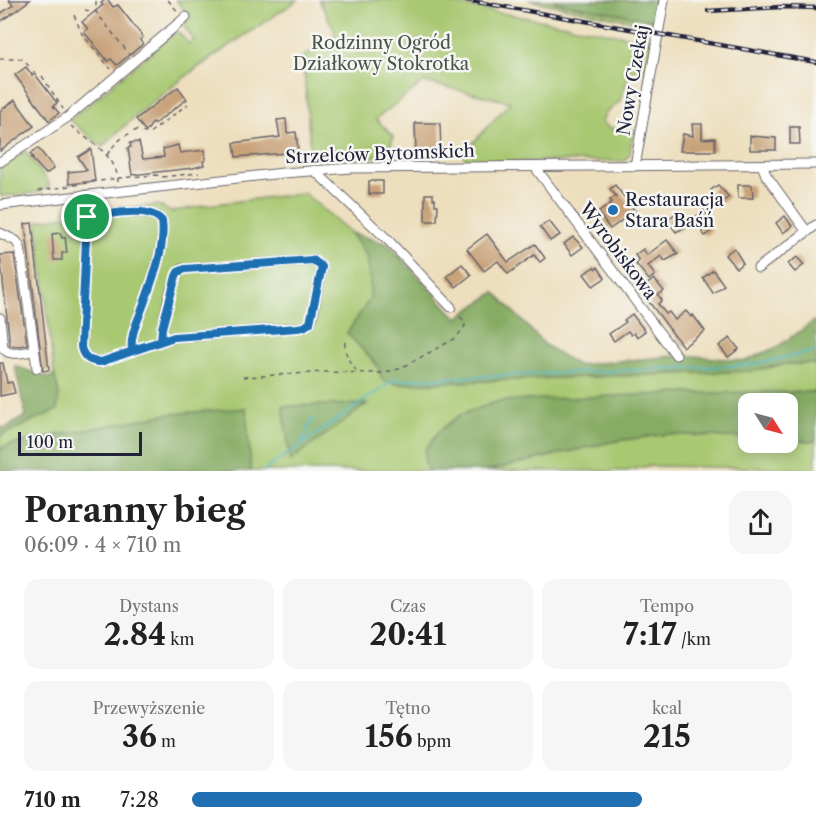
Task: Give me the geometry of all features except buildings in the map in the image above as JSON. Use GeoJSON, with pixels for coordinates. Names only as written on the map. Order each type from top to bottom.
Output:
{"type":"FeatureCollection","features":[{"type":"Feature","properties":{"kind":"street","name":"Nowy Czekaj"},"geometry":{"type":"LineString","coordinates":[[635,166],[666,0]]}},
{"type":"Feature","properties":{"kind":"street"},"geometry":{"type":"LineString","coordinates":[[0,162],[66,118],[185,18]]}},
{"type":"Feature","properties":{"kind":"street","name":"Strzelców Bytomskich"},"geometry":{"type":"LineString","coordinates":[[0,205],[314,170],[352,168],[816,164]]}},
{"type":"Feature","properties":{"kind":"street"},"geometry":{"type":"LineString","coordinates":[[762,165],[766,175],[807,232]]}},
{"type":"Feature","properties":{"kind":"street","name":"Wyrobiskowa"},"geometry":{"type":"LineString","coordinates":[[535,167],[676,355]]}},
{"type":"Feature","properties":{"kind":"street"},"geometry":{"type":"LineString","coordinates":[[314,170],[388,240],[451,307]]}},
{"type":"Feature","properties":{"kind":"street"},"geometry":{"type":"LineString","coordinates":[[83,196],[86,201],[87,217],[82,351],[88,359],[95,362],[174,337],[304,327],[310,323],[312,318],[322,267],[313,260],[183,269],[176,276],[162,328],[161,341]]}},
{"type":"Feature","properties":{"kind":"street"},"geometry":{"type":"LineString","coordinates":[[87,217],[142,212],[153,213],[162,221],[157,262],[132,336],[132,350]]}},
{"type":"Feature","properties":{"kind":"street"},"geometry":{"type":"LineString","coordinates":[[758,268],[816,225]]}},
{"type":"Feature","properties":{"kind":"street"},"geometry":{"type":"LineString","coordinates":[[0,233],[16,241],[20,247],[36,368]]}},
{"type":"Feature","properties":{"kind":"street"},"geometry":{"type":"LineString","coordinates":[[0,318],[5,351],[10,354],[33,351]]}},
{"type":"Feature","properties":{"kind":"path"},"geometry":{"type":"LineString","coordinates":[[168,0],[185,18]]}},
{"type":"Feature","properties":{"kind":"path"},"geometry":{"type":"LineString","coordinates":[[96,1],[96,12],[135,62]]}},
{"type":"Feature","properties":{"kind":"path"},"geometry":{"type":"LineString","coordinates":[[85,10],[96,12]]}},
{"type":"Feature","properties":{"kind":"path"},"geometry":{"type":"LineString","coordinates":[[74,15],[82,34],[118,76]]}},
{"type":"Feature","properties":{"kind":"path"},"geometry":{"type":"LineString","coordinates":[[0,59],[22,59],[32,69]]}},
{"type":"Feature","properties":{"kind":"path"},"geometry":{"type":"LineString","coordinates":[[42,76],[66,118],[113,162],[118,178],[118,192]]}},
{"type":"Feature","properties":{"kind":"path"},"geometry":{"type":"LineString","coordinates":[[107,155],[125,135],[137,130],[148,135],[188,104]]}},
{"type":"Feature","properties":{"kind":"path"},"geometry":{"type":"LineString","coordinates":[[34,192],[118,178],[157,175],[161,177]]}},
{"type":"Feature","properties":{"kind":"path"},"geometry":{"type":"LineString","coordinates":[[243,377],[380,373],[399,369],[456,338],[462,332],[464,321],[451,307]]}},
{"type":"Feature","properties":{"kind":"path"},"geometry":{"type":"LineString","coordinates":[[345,342],[344,348],[357,372]]}},
{"type":"Feature","properties":{"kind":"green space"},"geometry":{"type":"Polygon","coordinates":[[[176,0],[298,0],[172,87],[102,147],[70,120],[174,33],[178,32],[189,44],[194,40],[183,25],[190,17],[176,0]]]}},
{"type":"Feature","properties":{"kind":"green space","name":"Rodzinny Ogród Działkowy Stokrotka"},"geometry":{"type":"Polygon","coordinates":[[[319,0],[431,0],[653,41],[646,72],[636,68],[631,71],[620,101],[605,114],[602,122],[609,128],[633,130],[630,154],[624,161],[467,162],[463,154],[510,102],[424,82],[376,119],[393,136],[389,156],[311,158],[303,57],[336,34],[319,0]]]}},
{"type":"Feature","properties":{"kind":"green space"},"geometry":{"type":"Polygon","coordinates":[[[529,0],[554,0],[653,20],[653,25],[529,0]]]}},
{"type":"Feature","properties":{"kind":"green space"},"geometry":{"type":"Polygon","coordinates":[[[554,0],[656,0],[653,20],[554,0]]]}},
{"type":"Feature","properties":{"kind":"green space"},"geometry":{"type":"Polygon","coordinates":[[[25,151],[50,185],[33,193],[0,196],[0,168],[25,151]]]}},
{"type":"Feature","properties":{"kind":"green space"},"geometry":{"type":"Polygon","coordinates":[[[304,193],[351,233],[367,257],[370,299],[347,333],[377,365],[383,380],[397,384],[751,371],[786,364],[816,364],[816,392],[681,393],[425,465],[429,471],[251,471],[245,408],[61,434],[0,449],[0,436],[57,409],[59,394],[54,374],[37,221],[87,212],[158,205],[171,212],[207,205],[304,193]]]}},
{"type":"Feature","properties":{"kind":"green space"},"geometry":{"type":"Polygon","coordinates":[[[351,233],[388,244],[457,318],[495,292],[545,345],[577,365],[684,355],[745,361],[777,347],[816,320],[816,364],[786,364],[751,371],[397,384],[382,380],[377,365],[347,333],[370,299],[367,257],[351,233]]]}},
{"type":"Feature","properties":{"kind":"green space"},"geometry":{"type":"Polygon","coordinates":[[[15,366],[49,378],[54,374],[59,394],[57,410],[0,436],[0,426],[4,429],[26,416],[15,366]]]}},
{"type":"Feature","properties":{"kind":"green space"},"geometry":{"type":"Polygon","coordinates":[[[816,392],[816,441],[798,440],[798,393],[738,393],[738,438],[667,434],[615,441],[486,471],[429,471],[425,465],[425,450],[438,432],[460,415],[499,401],[681,393],[816,392]]]}},
{"type":"Feature","properties":{"kind":"green space"},"geometry":{"type":"Polygon","coordinates":[[[367,404],[290,461],[283,406],[367,404]]]}},
{"type":"Feature","properties":{"kind":"green space"},"geometry":{"type":"Polygon","coordinates":[[[246,408],[251,471],[0,471],[0,449],[9,445],[168,414],[246,408]]]}},
{"type":"Feature","properties":{"kind":"green space"},"geometry":{"type":"Polygon","coordinates":[[[667,434],[738,438],[738,453],[798,453],[798,440],[816,441],[816,471],[777,468],[647,466],[627,471],[486,471],[615,441],[667,434]]]}},
{"type":"Feature","properties":{"kind":"waterway"},"geometry":{"type":"LineString","coordinates":[[263,471],[394,380],[750,365],[816,351]]}},
{"type":"Feature","properties":{"kind":"waterway"},"geometry":{"type":"LineString","coordinates":[[302,443],[313,418]]}},
{"type":"Feature","properties":{"kind":"railway"},"geometry":{"type":"LineString","coordinates":[[466,0],[816,62]]}},
{"type":"Feature","properties":{"kind":"railway"},"geometry":{"type":"LineString","coordinates":[[708,11],[781,7],[816,8]]}},
{"type":"Feature","properties":{"kind":"place","name":"Restauracja Stara Baśń"},"geometry":{"type":"Point","coordinates":[613,210]}},
{"type":"Feature","properties":{"kind":"route"},"geometry":{"type":"LineString","coordinates":[[87,217],[81,347],[83,354],[92,361],[101,362],[132,350],[148,345],[161,341],[168,338],[297,328],[310,323],[322,274],[322,267],[318,262],[313,260],[183,269],[176,276],[162,328],[161,341],[132,350],[132,336],[157,262],[162,221],[153,213],[142,212],[87,217]]}}]}
